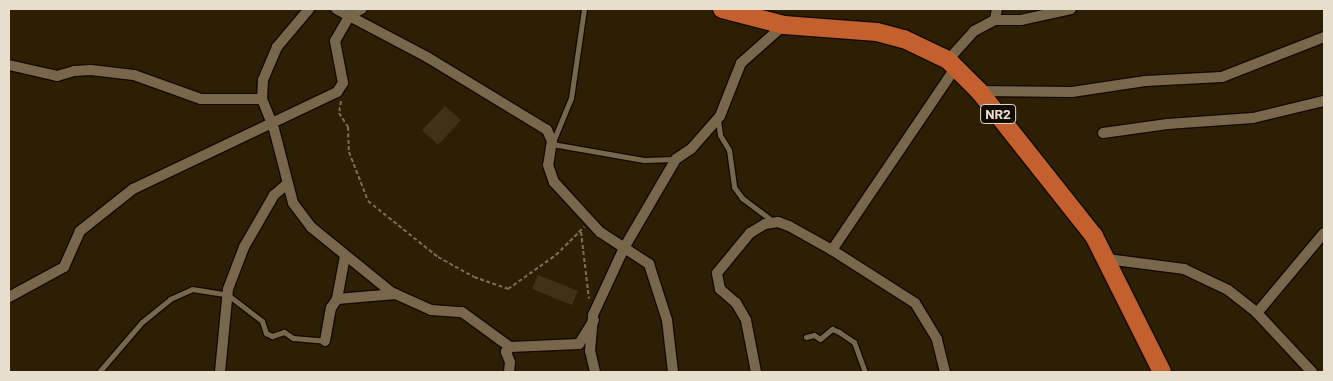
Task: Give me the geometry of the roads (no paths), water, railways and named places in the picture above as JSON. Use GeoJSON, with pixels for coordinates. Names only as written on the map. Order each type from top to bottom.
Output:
{"type":"FeatureCollection","features":[{"type":"Feature","properties":{"kind":"highway","name":"NR2"},"geometry":{"type":"LineString","coordinates":[[722,9],[784,25],[876,32],[904,39],[952,64],[979,90],[1094,236],[1107,258],[1162,372]]}},
{"type":"Feature","properties":{"kind":"street"},"geometry":{"type":"LineString","coordinates":[[309,9],[277,47],[263,80],[262,99],[271,122],[293,203],[311,227],[345,256],[397,294],[431,310],[462,312],[510,347],[576,344],[592,357]]}},
{"type":"Feature","properties":{"kind":"street"},"geometry":{"type":"LineString","coordinates":[[336,9],[350,15],[513,107],[547,130],[552,144],[548,165],[554,182],[589,219],[624,248],[643,258],[654,275],[673,350],[673,372]]}},
{"type":"Feature","properties":{"kind":"street"},"geometry":{"type":"LineString","coordinates":[[9,297],[64,267],[80,231],[113,203],[133,190],[271,122],[337,92],[343,83],[334,45],[350,15],[362,9]]}},
{"type":"Feature","properties":{"kind":"street"},"geometry":{"type":"LineString","coordinates":[[995,20],[997,9]]}},
{"type":"Feature","properties":{"kind":"street"},"geometry":{"type":"LineString","coordinates":[[832,250],[974,31],[995,20],[1021,20],[1071,9]]}},
{"type":"Feature","properties":{"kind":"street"},"geometry":{"type":"LineString","coordinates":[[576,344],[593,318],[624,248],[676,159],[691,149],[718,119],[741,63],[784,25]]}},
{"type":"Feature","properties":{"kind":"street"},"geometry":{"type":"LineString","coordinates":[[979,90],[1072,92],[1145,81],[1222,77],[1324,37]]}},
{"type":"Feature","properties":{"kind":"street"},"geometry":{"type":"LineString","coordinates":[[9,65],[57,76],[74,70],[91,70],[134,76],[202,99],[262,99]]}},
{"type":"Feature","properties":{"kind":"street"},"geometry":{"type":"LineString","coordinates":[[1103,133],[1167,124],[1253,118],[1324,101]]}},
{"type":"Feature","properties":{"kind":"street"},"geometry":{"type":"LineString","coordinates":[[220,372],[228,295],[244,247],[274,195],[287,184]]}},
{"type":"Feature","properties":{"kind":"street"},"geometry":{"type":"LineString","coordinates":[[756,372],[746,320],[736,303],[720,289],[716,273],[750,232],[775,222],[789,226],[832,250],[915,303],[937,339],[945,372]]}},
{"type":"Feature","properties":{"kind":"street"},"geometry":{"type":"LineString","coordinates":[[1257,313],[1324,233]]}},
{"type":"Feature","properties":{"kind":"street"},"geometry":{"type":"LineString","coordinates":[[325,341],[331,308],[337,299],[345,256]]}},
{"type":"Feature","properties":{"kind":"street"},"geometry":{"type":"LineString","coordinates":[[1107,258],[1168,265],[1199,274],[1228,290],[1257,313],[1312,372]]}},
{"type":"Feature","properties":{"kind":"street"},"geometry":{"type":"LineString","coordinates":[[337,299],[397,294]]}},
{"type":"Feature","properties":{"kind":"street"},"geometry":{"type":"LineString","coordinates":[[593,318],[592,357],[595,372]]}},
{"type":"Feature","properties":{"kind":"street"},"geometry":{"type":"LineString","coordinates":[[509,372],[510,362],[506,352],[510,347]]}},
{"type":"Feature","properties":{"kind":"lane"},"geometry":{"type":"LineString","coordinates":[[584,9],[571,98],[552,144],[644,160],[676,159]]}},
{"type":"Feature","properties":{"kind":"lane"},"geometry":{"type":"LineString","coordinates":[[718,119],[720,135],[729,150],[734,187],[742,198],[775,222]]}},
{"type":"Feature","properties":{"kind":"lane"},"geometry":{"type":"LineString","coordinates":[[99,372],[142,322],[170,299],[192,289],[228,295],[262,321],[266,333],[272,336],[284,332],[292,338],[325,341]]}},
{"type":"Feature","properties":{"kind":"lane"},"geometry":{"type":"LineString","coordinates":[[806,337],[814,335],[820,339],[832,329],[839,332],[854,342],[865,372]]}}]}
